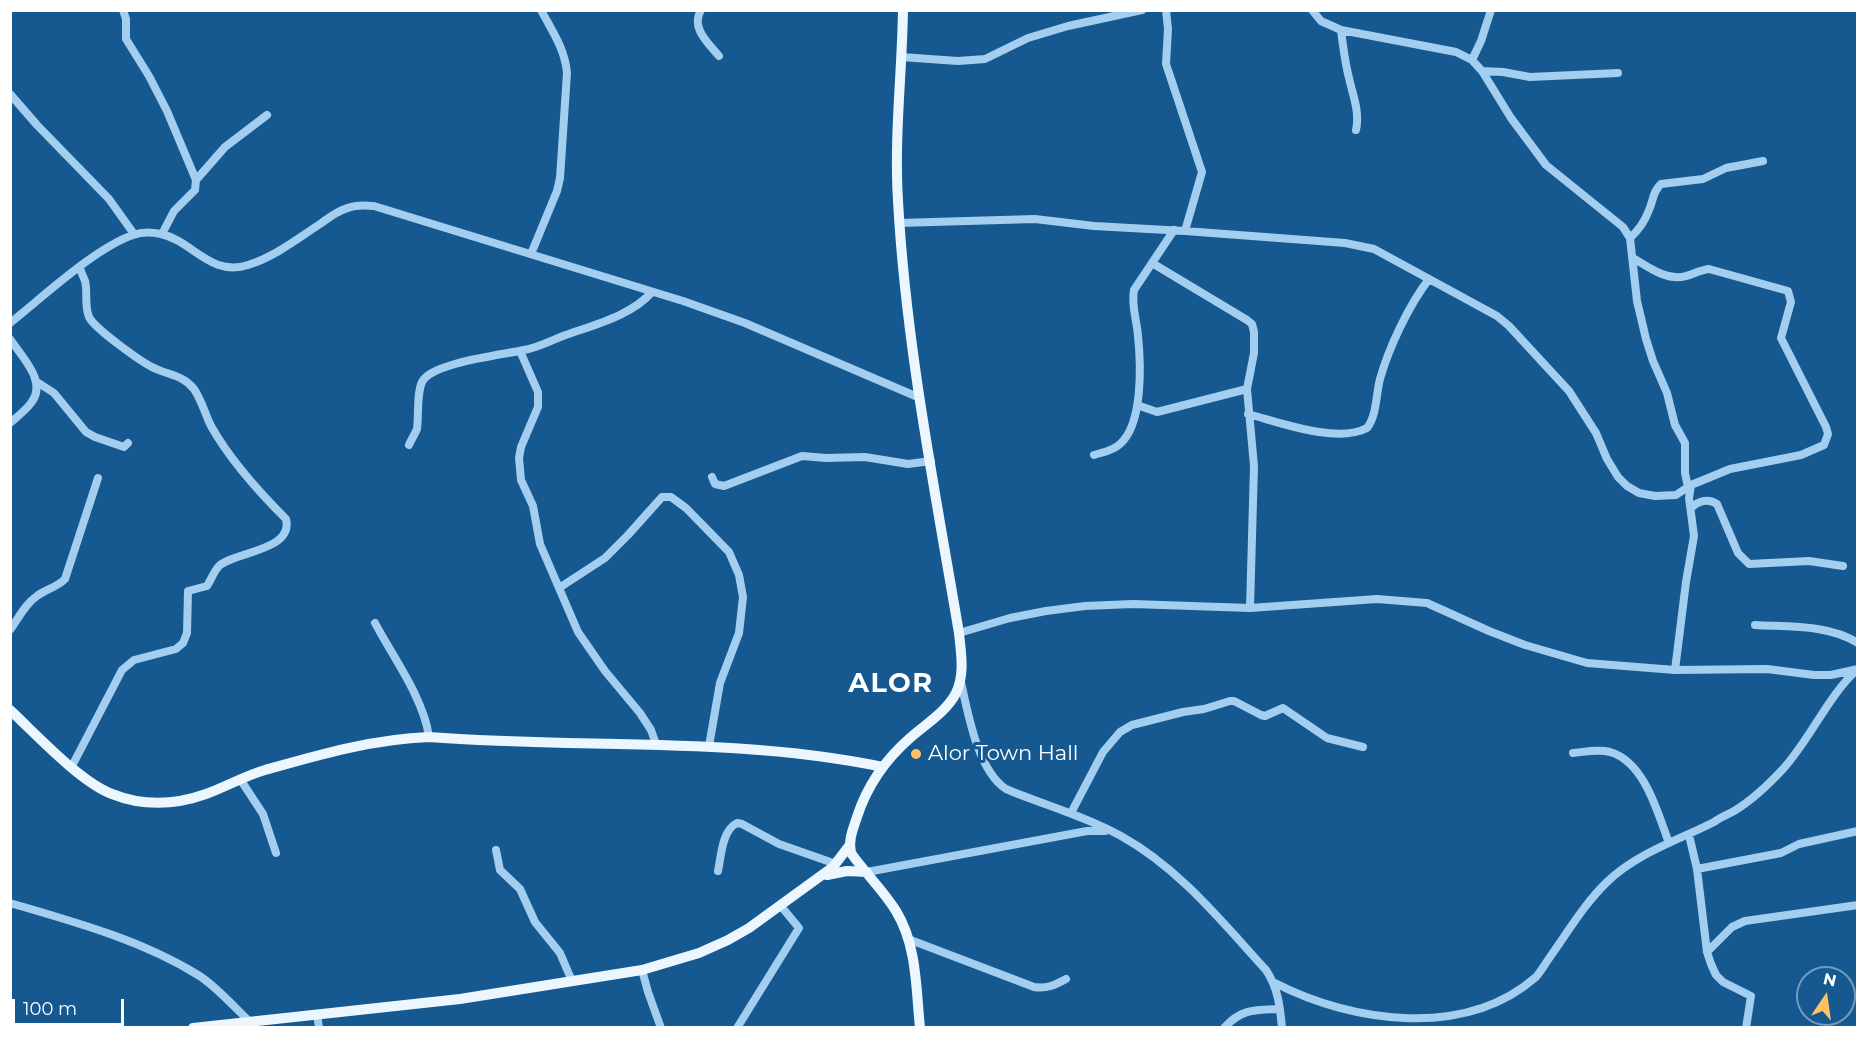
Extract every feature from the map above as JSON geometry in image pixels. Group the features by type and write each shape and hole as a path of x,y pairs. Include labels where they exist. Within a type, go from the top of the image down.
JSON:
{"main road":[{"path":"193,1028 460,999 642,969 699,953 728,940 836,864 849,846 861,807 888,759 946,707 956,694 961,681 962,664 959,633 920,398 899,223 896,137 903,10"},
{"path":"10,710 93,784 111,794 150,803 171,802 205,795 240,779 282,765 381,740 429,736 586,744 709,746 821,756 883,767"},
{"path":"849,846 851,853 897,913 908,939 920,1028"},
{"path":"818,878 847,871 867,873"}],"street":[{"path":"123,10 126,19 126,39 150,76 196,180 195,190 174,211 162,234"},
{"path":"531,254 558,184 567,73 566,59 561,46 540,10"},
{"path":"701,10 697,22 701,34 719,56"},
{"path":"901,57 958,61 985,59 1028,38 1068,26 1142,10"},
{"path":"1166,10 1166,64 1202,172 1185,231"},
{"path":"1312,10 1321,21 1341,30 1456,52 1472,60 1482,71 1511,118 1546,165 1623,227 1630,238 1637,301 1646,339 1667,393 1676,424 1685,442 1684,465 1690,486 1693,549 1686,582 1675,670"},
{"path":"1472,60 1491,10"},
{"path":"1341,30 1348,77 1356,105 1358,120 1356,130"},
{"path":"1482,71 1530,77 1618,74"},
{"path":"10,94 109,199 134,234"},
{"path":"196,180 225,147 267,115"},
{"path":"1630,238 1642,224 1650,209 1655,191 1661,184 1703,179 1726,168 1763,161"},
{"path":"10,323 80,268 115,243 134,234 146,232 162,234 208,261 226,268 237,267 248,265 276,252 341,210 358,205 375,206 745,323 920,398"},
{"path":"899,223 1035,219 1094,226 1346,243 1374,249 1497,316 1509,326 1569,391 1596,433 1613,468 1627,486 1639,493 1655,496 1680,494 1690,486 1730,469 1801,455 1824,445 1828,434 1781,338 1791,302 1788,291 1709,269 1701,269 1680,278 1673,277 1659,273 1633,258"},
{"path":"1094,455 1112,450 1121,444 1131,428 1137,405 1139,376 1138,338 1132,299 1137,282 1174,230"},
{"path":"1152,263 1252,324 1254,352 1247,389 1254,466 1251,608"},
{"path":"72,766 122,670 134,660 176,649 183,643 187,633 188,591 207,586 219,566 260,551 286,531 288,525 286,519 249,479 228,451 211,426 203,404 192,387 181,377 154,368 108,336 90,318 86,303 85,282 80,268"},
{"path":"1248,414 1324,433 1357,431 1367,428 1373,416 1381,377 1392,349 1418,294 1429,279"},
{"path":"409,445 416,430 420,386 424,378 443,368 520,351 628,311 644,301 652,292"},
{"path":"10,339 28,364 37,382 37,393 32,403 10,423"},
{"path":"520,351 538,392 538,407 521,447 519,458 521,480 533,506 540,544 578,632 605,671 640,713 651,730 656,744"},
{"path":"37,382 54,393 86,432 124,447 128,443"},
{"path":"1137,405 1157,412 1247,389"},
{"path":"712,477 715,484 724,486 802,456 865,457 908,464 931,461"},
{"path":"10,630 26,606 36,596 57,587 65,579 98,478"},
{"path":"559,588 604,558 628,535 662,496 671,497 686,508 729,552 739,574 743,597 738,633 720,683 709,746"},
{"path":"1670,496 1683,499 1690,506"},
{"path":"1690,506 1705,501 1717,504 1738,553 1749,564 1809,561 1843,566"},
{"path":"959,633 1010,618 1085,606 1133,604 1251,608 1377,599 1427,603 1489,631 1562,657 1610,666 1675,670 1767,669 1814,675 1831,675 1857,670"},
{"path":"375,623 418,702 427,721 429,736"},
{"path":"1755,625 1823,630 1840,634 1857,642"},
{"path":"1275,983 1336,1010 1376,1020 1417,1025 1455,1023 1476,1017 1518,993 1537,976 1606,883 1625,866 1714,822 1724,814 1733,812 1776,775 1857,670"},
{"path":"961,681 976,741 997,783 1026,798 1071,813 1111,831 1149,854 1179,877 1266,970 1275,983 1282,1028"},
{"path":"1071,813 1102,752 1120,732 1132,725 1230,701 1261,716 1283,708 1327,738 1363,747"},
{"path":"1572,753 1610,753 1620,757 1632,768 1649,790 1670,843"},
{"path":"240,779 263,814 276,854"},
{"path":"1078,832 1084,827 1085,823 1082,819"},
{"path":"718,871 725,837 730,827 737,823 778,844 836,864"},
{"path":"867,873 1078,832 1111,831"},
{"path":"1697,869 1781,854 1799,844 1857,831"},
{"path":"1689,835 1697,869 1707,951 1716,975 1723,982 1751,996 1746,1028"},
{"path":"496,850 500,870 520,889 535,922 560,953 572,981"},
{"path":"10,903 81,924 150,949 200,976 249,1021"},
{"path":"737,1028 799,928 780,905"},
{"path":"1707,951 1732,927 1745,921 1857,905"},
{"path":"908,939 1034,987 1052,986 1066,979"},
{"path":"642,969 661,1028"},
{"path":"1224,1028 1233,1018 1243,1012 1280,1009"},
{"path":"317,1014 319,1028"}],"place":[{"name":"Alor Town Hall","path":"916,754"}],"district":[{"name":"ALOR","path":"891,684"}]}
